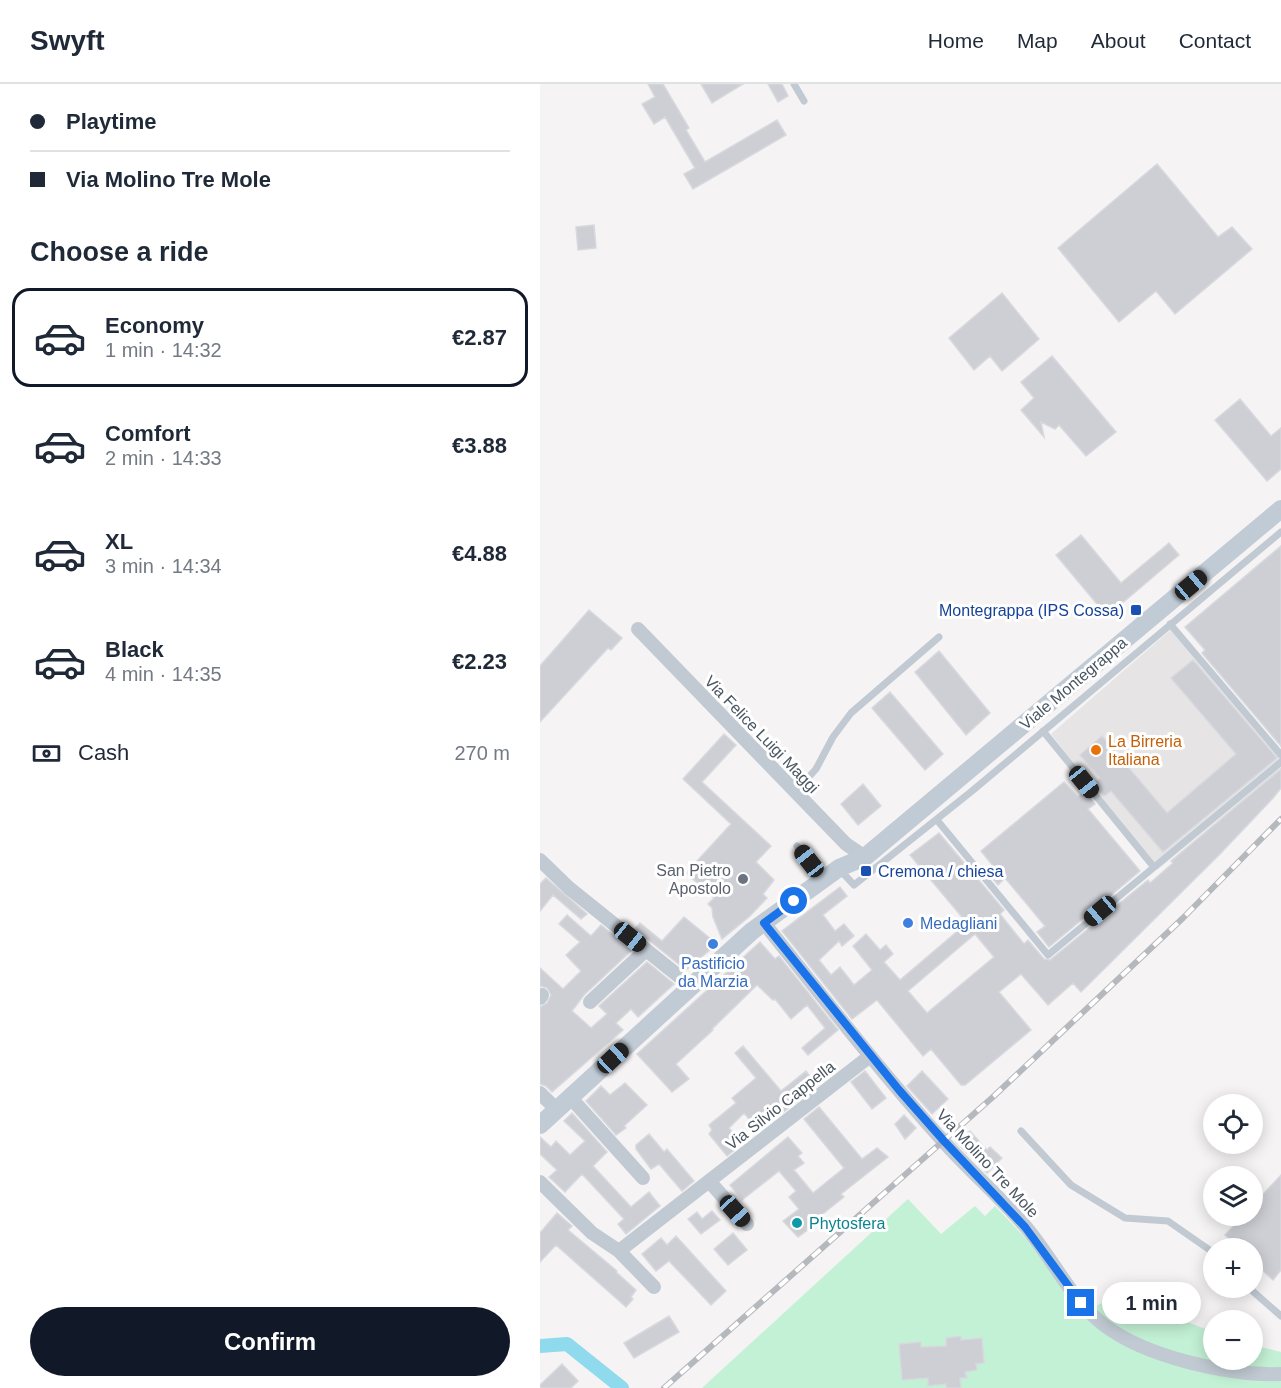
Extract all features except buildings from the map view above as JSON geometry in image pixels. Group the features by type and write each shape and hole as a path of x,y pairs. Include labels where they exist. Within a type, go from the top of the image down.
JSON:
{"main road":[{"name":"Viale Montegrappa","path":"540,1125 691,986 764,923 831,874 865,857 1261,537 1281,509"}],"street":[{"name":"Via Felice Luigi Maggi","path":"638,629 846,844 865,857"},
{"path":"540,860 569,888 691,986"},
{"name":"Via Molino Tre Mole","path":"764,923 870,1056 944,1141 1025,1227 1081,1303 1103,1325 1144,1349 1224,1370 1281,1374"},
{"path":"590,1002 646,950"},
{"name":"Via Silvio Cappella","path":"619,1251 870,1056"},
{"path":"540,1093 563,1103 643,1178"},
{"path":"709,1181 747,1224"},
{"path":"540,1182 592,1233 619,1251 654,1287"}],"lane":[{"path":"794,84 804,101"},
{"path":"797,846 831,874 854,885 937,820 1170,624 1261,537 1281,532"},
{"path":"1170,624 1281,755"},
{"path":"789,786 807,778 816,770 842,723 939,637"},
{"name":"Viale Montegrappa","path":"1043,732 1153,866"},
{"path":"937,820 1048,955 1281,762"},
{"path":"1021,1131 1071,1185 1125,1218 1168,1221 1203,1245"},
{"path":"1261,1298 1281,1316"}],"shaded area":[{"path":"1175,626 1281,751 1281,769 1157,870 1051,734"}],"green space":[{"path":"908,1199 941,1234 975,1206 985,1216 995,1206 1039,1252 1083,1312 1119,1295 1203,1328 1203,1370 1263,1370 1263,1348 1281,1352 1281,1388 702,1388"}],"waterway":[{"path":"540,1346 567,1344 622,1388"}],"railway":[{"path":"664,1388 994,1096 1183,918 1281,819"}],"place":[{"name":"Montegrappa (IPS Cossa)","path":"1136,610"},
{"name":"La Birreria Italiana","path":"1096,750"},
{"name":"Cremona / chiesa","path":"866,871"},
{"name":"San Pietro Apostolo","path":"743,879"},
{"name":"Medagliani","path":"908,923"},
{"name":"Pastificio da Marzia","path":"713,944"},
{"name":"Phytosfera","path":"797,1223"}],"route":[{"path":"794,901 764,923 899,1090 1025,1227 1081,1303"}]}
